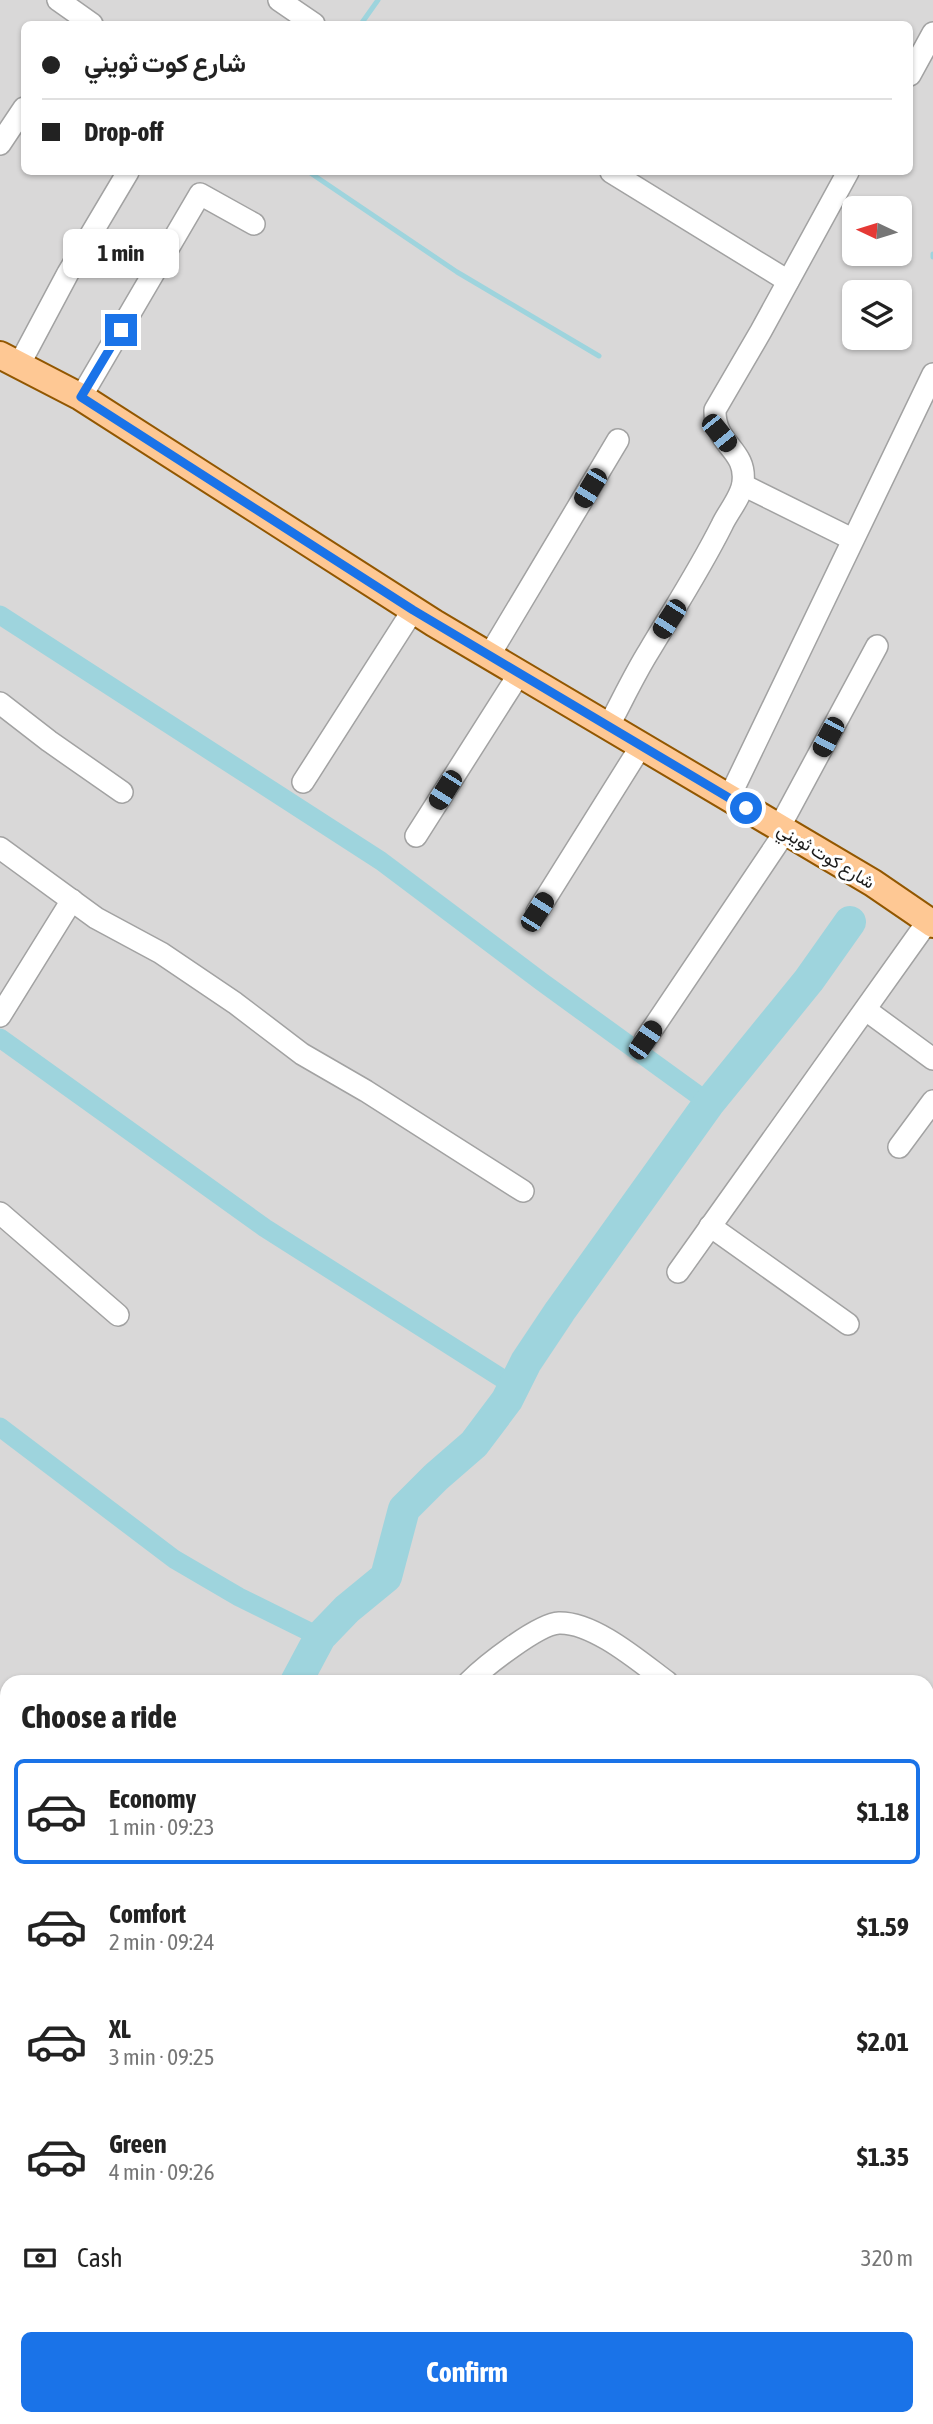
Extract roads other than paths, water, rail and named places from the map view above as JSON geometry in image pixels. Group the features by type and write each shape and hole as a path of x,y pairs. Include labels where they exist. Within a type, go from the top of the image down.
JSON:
{"main road":[{"name":"شارع كوت ثويني","path":"9,360 81,397 413,610 873,883 930,923"}],"street":[{"path":"58,0 88,21"},
{"path":"279,0 310,21"},
{"path":"913,70 933,33"},
{"path":"0,145 21,113"},
{"path":"9,360 68,273 124,175"},
{"path":"616,175 788,281"},
{"path":"608,727 648,653 710,550 743,485 743,470 739,457 719,433 715,410 846,175"},
{"path":"81,397 200,194 254,224"},
{"path":"729,798 933,374"},
{"path":"489,656 618,440"},
{"path":"743,485 852,539"},
{"path":"303,782 413,610"},
{"path":"645,1040 782,830 877,646"},
{"path":"416,836 519,674"},
{"path":"3,713 50,741 122,792"},
{"path":"537,912 641,746"},
{"path":"0,848 96,918 161,953 235,1003 302,1054 366,1091 523,1191"},
{"path":"0,1016 72,900"},
{"path":"678,1272 930,923"},
{"path":"866,1010 933,1059"},
{"path":"899,1147 933,1101"},
{"path":"0,1213 118,1315"},
{"path":"710,1227 848,1324"},
{"path":"478,1675 538,1630 558,1623 582,1627 624,1651 657,1675"}],"waterway":[{"path":"363,21 378,0"},
{"path":"313,175 457,272 599,356"},
{"path":"0,615 381,861 709,1103"},
{"path":"300,1675 320,1637 347,1609 386,1577 404,1509 474,1444 507,1400 526,1362 560,1311 709,1103 809,980 850,922"},
{"path":"0,1038 265,1228 514,1386"},
{"path":"0,1427 174,1559 239,1597 320,1637"}]}
